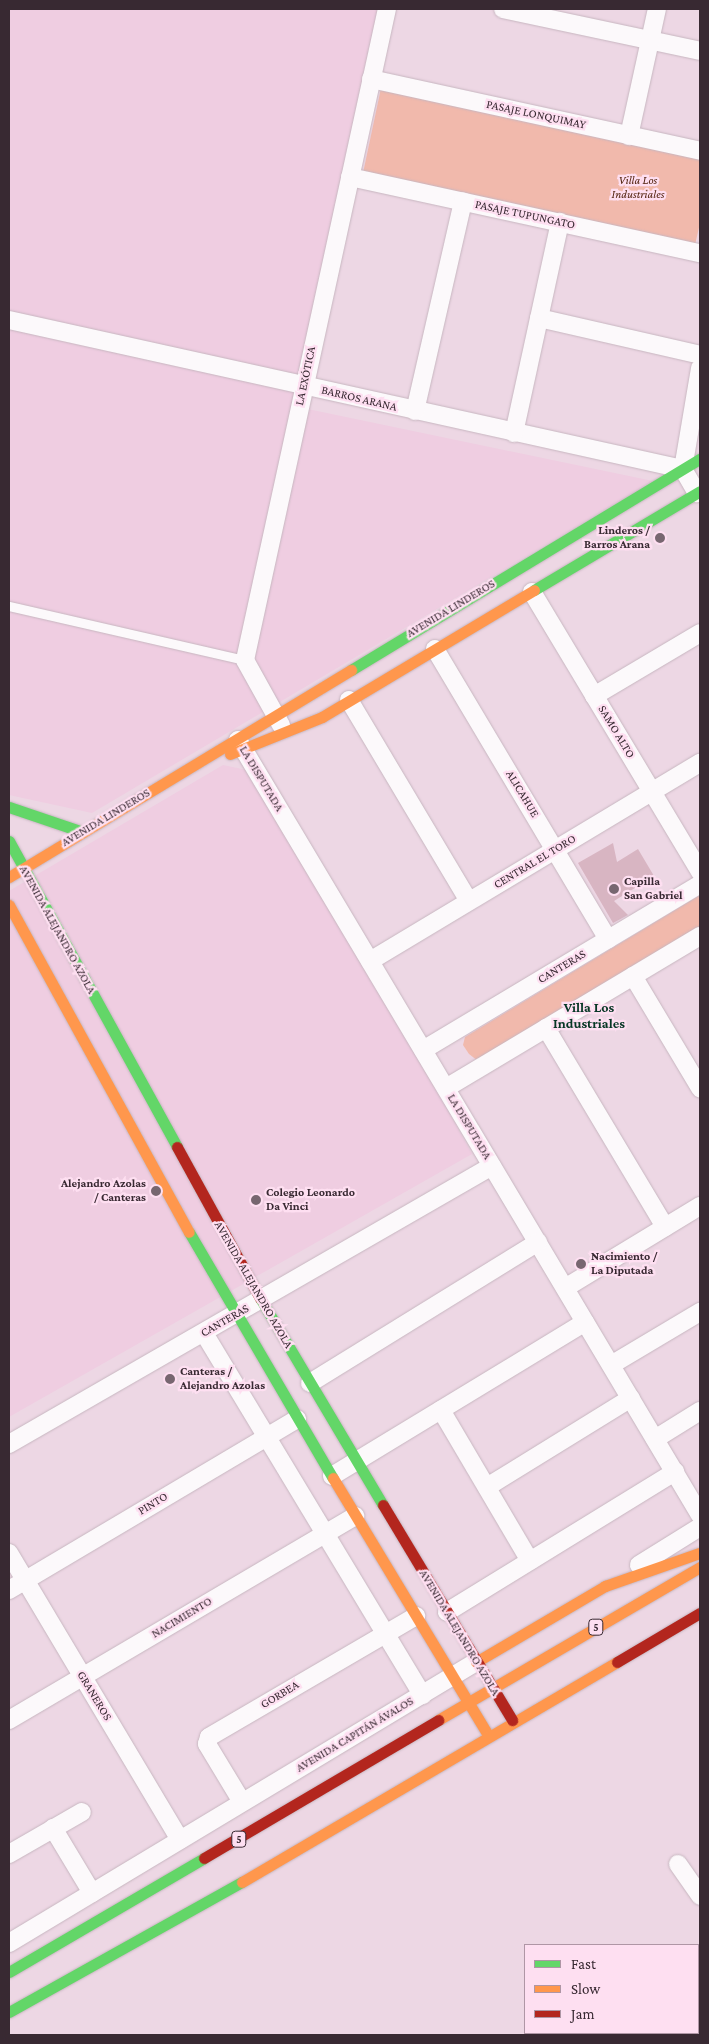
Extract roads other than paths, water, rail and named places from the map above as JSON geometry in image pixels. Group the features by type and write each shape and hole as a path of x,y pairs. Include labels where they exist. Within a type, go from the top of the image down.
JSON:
{"main road":[{"name":"AVENIDA LINDEROS","path":"241,745 276,715 700,459"},
{"name":"AVENIDA LINDEROS","path":"9,877 203,760 241,745 286,734 349,700 699,492"},
{"path":"9,807 83,832"},
{"name":"AVENIDA ALEJANDRO AZOLA","path":"9,841 261,1300 512,1720"},
{"path":"9,905 235,1316 488,1735"},
{"path":"605,1586 700,1553"},
{"name":"5","path":"9,1972 700,1567"},
{"name":"AVENIDA CAPITÁN ÁVALOS","path":"476,1662 605,1586"},
{"path":"9,2012 124,1951 512,1720 700,1613"}],"street":[{"name":"LA EXÓTICA","path":"245,660 387,9"},
{"path":"503,9 700,52"},
{"path":"629,136 657,9"},
{"name":"PASAJE LONQUIMAY","path":"371,79 700,151"},
{"name":"PASAJE TUPUNGATO","path":"350,177 560,222 699,249"},
{"path":"416,411 463,201"},
{"path":"514,434 560,222"},
{"path":"539,318 700,355"},
{"name":"BARROS ARANA","path":"9,320 514,434 683,469"},
{"path":"699,492 683,469 700,368"},
{"name":"SAMO ALTO","path":"532,592 700,872"},
{"path":"594,696 700,633"},
{"name":"ALICAHUE","path":"435,649 608,939"},
{"path":"245,660 286,734"},
{"path":"349,700 469,901"},
{"name":"LA DISPUTADA","path":"241,745 700,1515"},
{"name":"CENTRAL EL TORO","path":"370,961 700,763"},
{"name":"CANTERAS","path":"423,1050 700,884"},
{"path":"446,1088 700,936"},
{"path":"633,976 700,1088"},
{"path":"546,1028 665,1227"},
{"name":"CANTERAS","path":"9,1444 235,1316 492,1166"},
{"path":"565,1288 700,1206"},
{"path":"310,1383 538,1242"},
{"path":"611,1365 700,1312"},
{"path":"332,1476 585,1322"},
{"path":"204,1333 422,1695"},
{"path":"486,1487 631,1398"},
{"path":"441,1410 530,1560"},
{"path":"655,1439 700,1411"},
{"name":"PINTO","path":"9,1590 297,1418"},
{"path":"447,1612 675,1472"},
{"name":"NACIMIENTO","path":"9,1720 355,1516"},
{"name":"AVENIDA CAPITÁN ÁVALOS","path":"605,1586 700,1527"},
{"name":"GRANEROS","path":"9,1553 180,1840"},
{"name":"GORBEA","path":"242,1802 207,1744 209,1737 416,1616"},
{"name":"AVENIDA CAPITÁN ÁVALOS","path":"9,1943 476,1662"},
{"path":"9,1854 82,1812"},
{"path":"54,1828 92,1893"},
{"path":"678,1864 700,1896"}],"lane":[{"path":"9,606 245,660"}],"place":[{"name":"Linderos / Barros Arana","path":"660,538"},
{"name":"Capilla San Gabriel","path":"614,889"},
{"name":"Alejandro Azolas / Canteras","path":"156,1191"},
{"name":"Colegio Leonardo Da Vinci","path":"256,1200"},
{"name":"Nacimiento / La Diputada","path":"581,1264"},
{"name":"Canteras / Alejandro Azolas","path":"170,1379"}],"district":[{"name":"Villa Los Industriales","path":"589,1016"}]}
